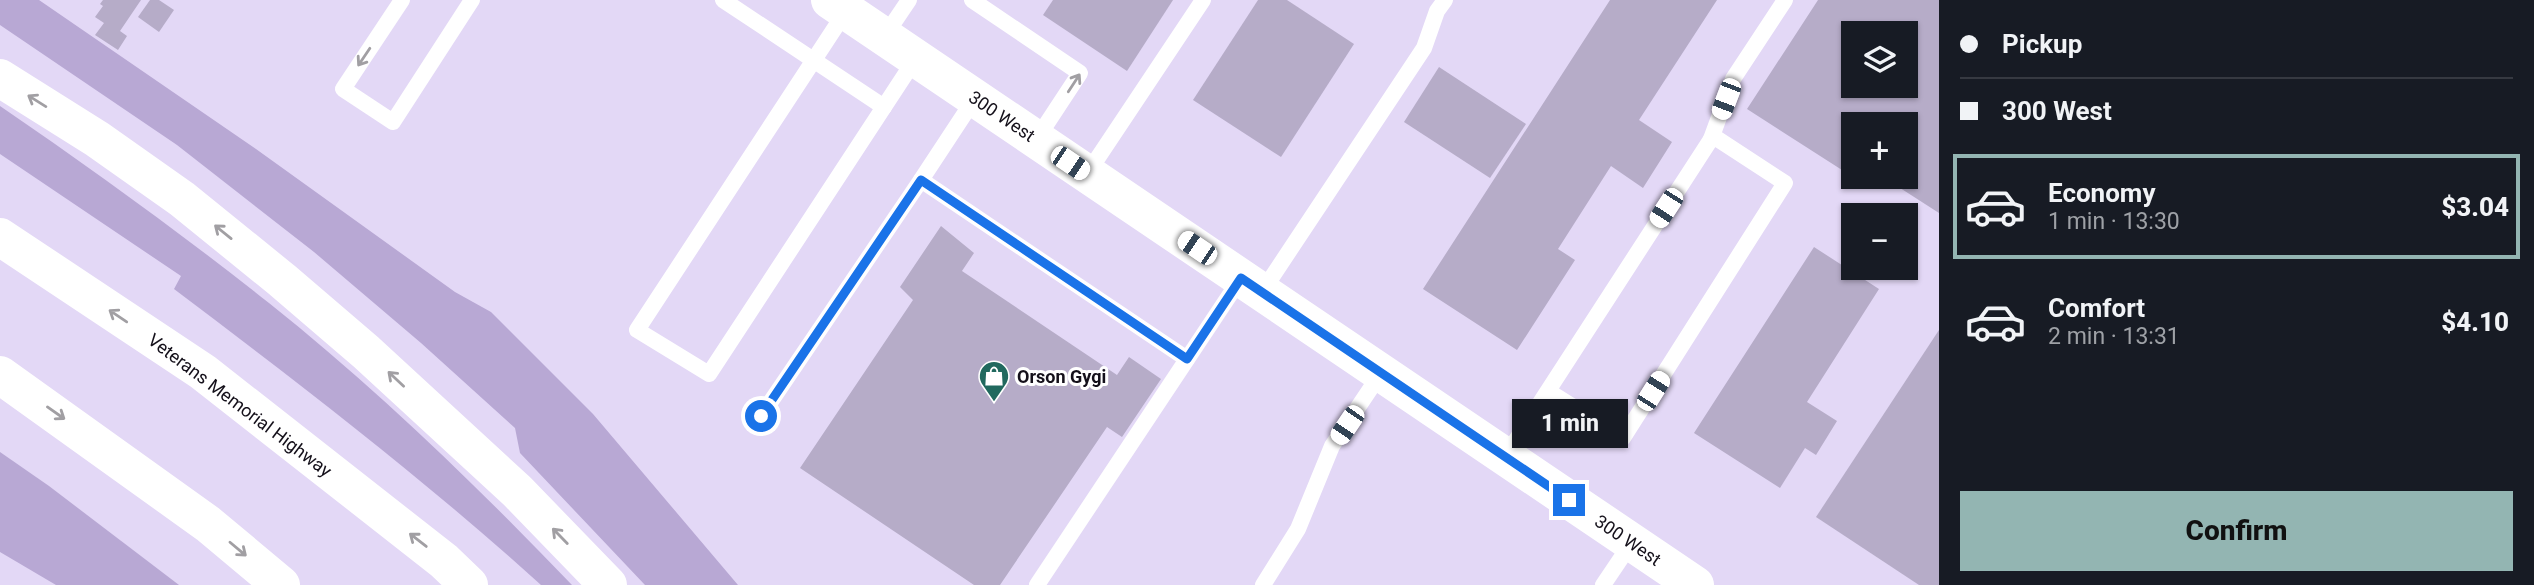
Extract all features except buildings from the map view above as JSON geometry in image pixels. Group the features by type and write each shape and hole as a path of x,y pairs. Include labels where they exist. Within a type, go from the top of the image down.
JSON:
{"main road":[{"name":"300 West","path":"838,5 1695,585"},
{"path":"0,78 97,138 171,191 282,280 366,352 517,491 608,585"},
{"name":"Veterans Memorial Highway","path":"0,237 203,372 444,561 469,585"},
{"path":"0,374 208,524 281,585"}],"lane":[{"path":"402,0 343,89 393,122 472,0"},
{"path":"723,0 884,107"},
{"path":"884,37 909,0"},
{"path":"972,0 1080,73 1036,140"},
{"path":"1087,174 1203,0"},
{"path":"1037,585 1187,359 1252,285 1424,48 1437,11 1445,0"},
{"path":"1506,457 1710,139 1733,79 1785,0"},
{"path":"838,5 813,60 637,330 709,374 916,58"},
{"path":"761,416 975,98"},
{"path":"1548,391 1623,438 1785,183 1713,136 1710,139"},
{"path":"921,180 1187,359"},
{"path":"1263,585 1298,529 1332,446 1381,373"},
{"path":"1603,585 1632,542"}],"shaded area":[{"path":"0,0 39,0 256,149 455,292 491,312 593,414 738,585 645,585 520,453 515,428 314,252 177,145 0,25"},
{"path":"0,106 170,227 349,369 500,511 572,585 541,585 407,470 174,289 181,276 0,154"},
{"path":"0,452 179,585 56,585 0,552"}],"place":[{"name":"Orson Gygi","path":"994,403"}],"route":[{"path":"761,416 921,180 1187,359 1241,278 1569,500"}]}
